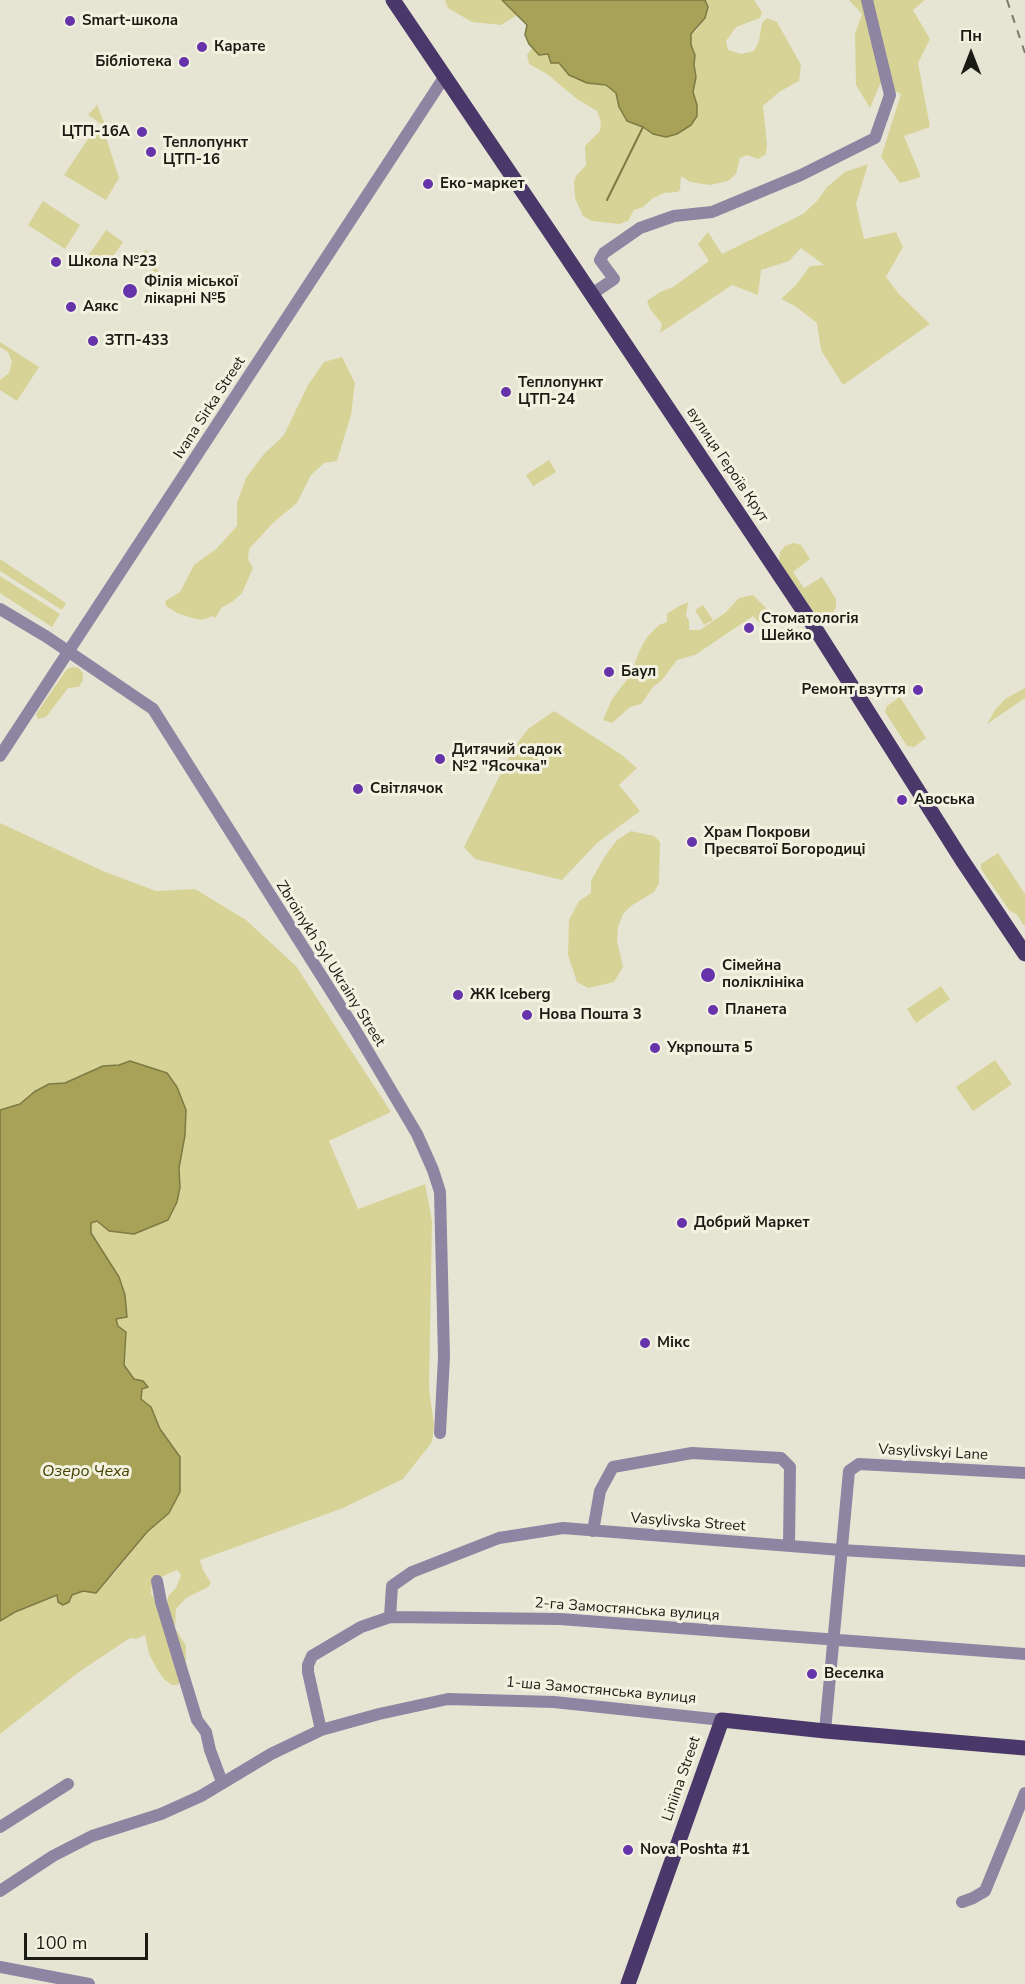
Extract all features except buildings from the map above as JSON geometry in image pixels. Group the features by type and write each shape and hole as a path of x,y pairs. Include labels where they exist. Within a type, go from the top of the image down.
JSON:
{"main road":[{"name":"вулиця Героїв Крут","path":"393,0 821,638 962,860 1025,954"},
{"name":"1-ша Замостянська вулиця","path":"722,1720 1025,1748"},
{"name":"Liniina Street","path":"628,1984 722,1720"}],"street":[{"path":"592,294 614,279 600,260 604,253 640,228 674,216 712,212 801,175 875,138 890,95 867,0"},
{"name":"Ivana Sirka Street","path":"0,756 445,76"},
{"name":"Zbroinykh Syl Ukrainy Street","path":"0,609 153,709 353,1026 425,1150 440,1192 444,1357 440,1432"},
{"path":"593,1531 600,1491 613,1467 692,1453 782,1458 790,1467 789,1546"},
{"name":"Vasylivskyi Lane","path":"825,1731 849,1471 859,1464 1025,1473"},
{"name":"Vasylivska Street","path":"390,1617 392,1586 412,1572 499,1538 563,1528 841,1550 1025,1561"},
{"path":"157,1581 161,1602 197,1720 206,1732 222,1782"},
{"name":"2-га Замостянська вулиця","path":"321,1730 308,1672 312,1656 361,1627 390,1617 560,1619 1025,1654"},
{"name":"1-ша Замостянська вулиця","path":"0,1891 53,1856 92,1836 161,1814 201,1796 270,1754 321,1730 379,1714 448,1699 554,1702 722,1720"},
{"path":"0,1827 68,1784"},
{"path":"962,1902 985,1892 1025,1793"},
{"path":"0,1967 89,1984"}],"shaded area":[{"path":"445,0 502,0 517,15 501,25 472,22 448,8"},
{"path":"705,0 754,0 762,12 760,18 736,27 726,41 728,50 741,54 754,51 759,41 762,23 767,18 777,22 801,65 799,81 779,92 763,106 766,154 758,159 747,155 740,158 736,174 728,181 710,185 690,182 681,176 678,192 664,193 653,198 643,207 634,210 628,221 619,224 592,221 583,216 575,198 574,182 576,176 586,165 585,146 600,131 601,122 597,111 577,99 547,74 529,64 527,55 532,48 539,55 548,54 570,75 587,83 606,85 616,93 619,107 627,121 653,134 697,105 693,92 696,77 691,34 705,18 708,7"},
{"path":"849,0 925,0 913,10 930,39 918,63 930,127 904,136 921,177 900,183 881,157 901,94 880,84 870,108 856,85 855,34 862,14"},
{"path":"97,105 101,115 106,127 88,115"},
{"path":"104,131 119,178 106,200 64,175 92,133"},
{"path":"868,164 856,204 864,239 896,232 903,247 886,277 899,294 930,324 843,385 821,350 817,323 795,306 781,299 796,285 810,266 824,265 801,248 789,261 761,270 758,295 732,285 660,333 662,324 650,309 647,301 673,287 709,261 698,244 708,232 722,254 803,214 817,201 827,187 845,172"},
{"path":"43,201 80,225 65,249 28,225"},
{"path":"106,230 123,242 105,268 88,256"},
{"path":"146,249 158,271 157,273 139,261"},
{"path":"0,342 39,367 17,401 0,390 0,380 9,373 12,362 8,352 0,347"},
{"path":"342,357 355,383 351,415 337,461 324,463 311,475 297,503 274,522 249,549 248,559 253,568 242,593 221,608 215,619 214,616 202,620 192,618 166,606 165,601 180,592 194,565 216,549 237,526 237,503 246,478 264,454 284,435 308,385 324,362"},
{"path":"549,460 556,472 533,486 526,475"},
{"path":"793,543 801,545 810,559 793,572 804,588 822,577 836,599 836,608 832,614 825,617 816,615 779,561 780,552 785,546"},
{"path":"0,559 66,603 62,610 0,571"},
{"path":"0,576 60,614 52,627 0,593"},
{"path":"753,595 769,611 778,627 773,636 753,616 695,655 677,660 641,704 630,707 612,723 603,720 612,699 630,676 647,637 659,625 667,622 667,614 688,602 686,616 689,620 689,630 700,630 725,613 739,598"},
{"path":"703,605 713,620 704,625 695,610"},
{"path":"79,668 83,674 79,687 68,688 46,717 38,719 36,714 67,669"},
{"path":"1025,688 1025,698 987,724 1005,699"},
{"path":"900,697 926,738 914,747 907,746 885,712 887,706"},
{"path":"554,711 622,755 637,768 619,785 640,811 597,843 562,880 475,859 464,847 513,749 528,729"},
{"path":"0,823 105,872 156,891 195,889 246,920 296,966 391,1112 329,1141 358,1209 425,1184 432,1221 429,1388 434,1425 432,1442 403,1479 343,1508 200,1560 211,1583 208,1587 186,1598 176,1609 175,1628 186,1646 186,1661 181,1664 180,1682 177,1685 172,1685 158,1671 149,1654 145,1635 136,1639 130,1638 79,1672 0,1734 0,1621 15,1612 57,1595 69,1602 72,1595 114,1574 147,1532 169,1513 180,1492 180,1457 160,1429 151,1407 141,1399 142,1388 147,1387 143,1381 135,1379 124,1365 126,1332 118,1326 116,1319 125,1295 119,1277 91,1233 91,1223 97,1221 109,1231 134,1234 160,1223 180,1187 179,1168 185,1135 147,1068 130,1061 119,1065 103,1066 65,1083 49,1084 34,1092 20,1104 0,1110","holes":["177,1570 181,1575 166,1604 158,1605 151,1593 152,1581"]},
{"path":"631,831 654,836 660,842 659,883 654,892 631,906 623,914 618,927 617,941 623,967 614,982 588,988 577,982 568,955 569,920 579,901 591,893 591,881 605,856 617,840"},
{"path":"998,853 1025,894 1025,927 1017,915 1009,910 981,869 981,864"},
{"path":"941,986 950,999 916,1023 907,1009"},
{"path":"995,1060 1012,1084 973,1111 956,1087"}],"water":[{"path":"502,0 705,0 708,7 705,18 691,34 691,45 695,55 696,77 693,92 697,105 697,116 691,125 677,134 666,137 653,134 627,121 619,107 616,93 606,85 587,83 569,75 559,63 551,63 548,54 539,55 529,44 525,35 527,25"},
{"name":"Озеро Чеха","path":"130,1061 167,1073 177,1087 186,1110 177,1202 168,1220 134,1234 109,1231 97,1221 91,1223 91,1233 119,1277 125,1295 127,1317 116,1319 118,1326 126,1332 124,1365 134,1379 143,1381 148,1387 142,1389 141,1399 151,1407 160,1429 180,1457 180,1492 169,1513 147,1532 96,1593 83,1591 72,1595 69,1602 63,1605 58,1602 57,1595 15,1612 0,1621 0,1110 20,1104 34,1092 49,1084 65,1083 103,1066 119,1065"}],"waterway":[{"path":"607,200 643,127"}],"railway":[{"path":"1007,0 1025,53"}],"place":[{"name":"Smart-школа","path":"70,21"},
{"name":"Карате","path":"202,47"},
{"name":"Бібліотека","path":"184,62"},
{"name":"ЦТП-16А","path":"142,132"},
{"name":"Теплопункт ЦТП-16","path":"151,152"},
{"name":"Еко-маркет","path":"428,184"},
{"name":"Школа №23","path":"56,262"},
{"name":"Філія міської лікарні №5","path":"130,291"},
{"name":"Аякс","path":"71,307"},
{"name":"ЗТП-433","path":"93,341"},
{"name":"Теплопункт ЦТП-24","path":"506,392"},
{"name":"Стоматологія Шейко","path":"749,628"},
{"name":"Баул","path":"609,672"},
{"name":"Ремонт взуття","path":"918,690"},
{"name":"Дитячий садок №2 \"Ясочка\"","path":"440,759"},
{"name":"Світлячок","path":"358,789"},
{"name":"Авоська","path":"902,800"},
{"name":"Храм Покрови Пресвятої Богородиці","path":"692,842"},
{"name":"Сімейна поліклініка","path":"708,975"},
{"name":"ЖК Iceberg","path":"458,995"},
{"name":"Планета","path":"713,1010"},
{"name":"Нова Пошта 3","path":"527,1015"},
{"name":"Укрпошта 5","path":"655,1048"},
{"name":"Добрий Маркет","path":"682,1223"},
{"name":"Мікс","path":"645,1343"},
{"name":"Веселка","path":"812,1674"},
{"name":"Nova Poshta #1","path":"628,1850"}]}
